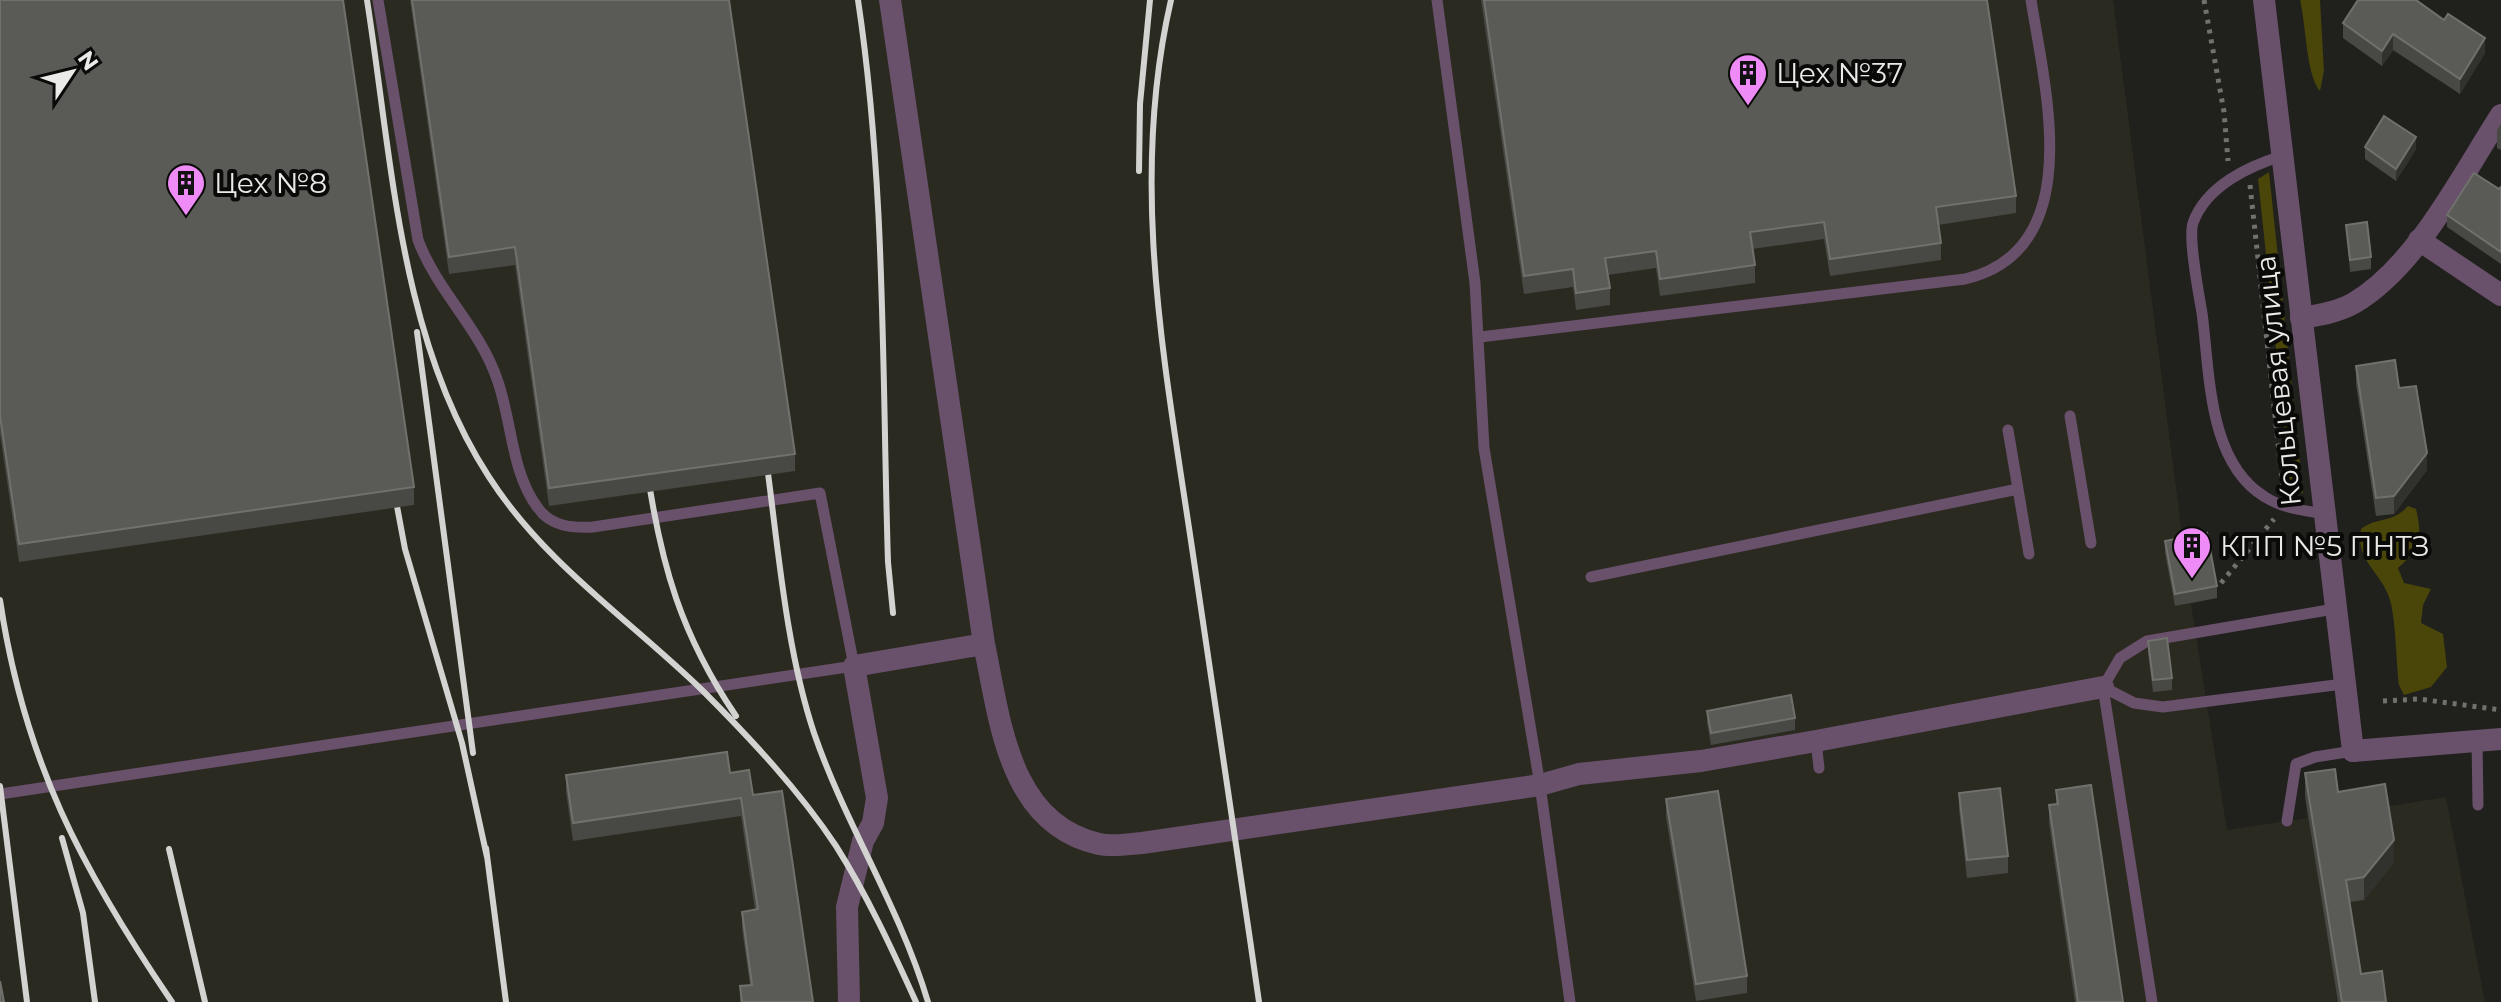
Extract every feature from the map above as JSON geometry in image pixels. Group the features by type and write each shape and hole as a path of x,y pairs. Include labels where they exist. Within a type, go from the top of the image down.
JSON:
{"street":[{"path":"890,0 984,644 1011,760 1025,793 1070,835 1102,845 1142,843 1540,785 1579,774 1701,761 2103,687"},
{"name":"Кольцевая улица","path":"2264,0 2353,751"},
{"path":"2301,318 2332,312 2372,291 2419,240 2501,115"},
{"path":"2419,240 2501,295"},
{"path":"849,1002 847,907 863,841 873,823 877,798 854,666 984,644"},
{"path":"2353,751 2501,739"}],"lane":[{"path":"0,794 854,666 820,493 593,527 556,523 540,512 522,476 504,400 485,348 428,266 418,240 378,0"},
{"path":"1437,0 1480,337 1484,448 1540,785 1570,1002"},
{"path":"1480,337 1965,279 1995,268 2027,239 2042,211 2046,192 2049,112 2031,0"},
{"path":"2282,156 2249,166 2214,193 2193,224 2202,316 2218,425 2228,455 2263,496 2285,507 2323,514"},
{"path":"2070,416 2091,543"},
{"path":"2008,430 2029,554"},
{"path":"1591,577 2018,489"},
{"path":"2152,1002 2103,687 2120,658 2147,641 2334,609"},
{"path":"2103,687 2134,703 2151,706 2243,700 2343,684"},
{"path":"2477,740 2478,805"},
{"path":"1816,741 1819,768"},
{"path":"2287,821 2296,764 2305,759 2353,751"}],"path":[{"path":"2204,0 2224,112 2229,168 2250,185 2285,507 2221,583"},
{"path":"2383,701 2419,699 2501,710"}],"shaded area":[{"path":"0,0 2113,0 2184,549 2217,598 2191,604 2227,830 2307,818 2305,796 2339,814 2446,797 2485,1002 0,1002"},
{"path":"2300,0 2320,0 2324,71 2320,91 2309,62"},
{"path":"2269,172 2303,493 2291,491 2258,179"},
{"path":"2408,506 2416,509 2418,543 2398,568 2404,583 2431,589 2423,605 2421,623 2443,634 2447,667 2431,687 2404,695 2399,685 2389,597 2365,557 2360,540 2361,529 2373,522 2391,518"}],"building":[{"name":"Цех №8","path":"0,0 343,0 414,487 19,544 0,416"},
{"path":"412,0 729,0 795,454 549,488 515,247 449,257"},
{"name":"Цех №37","path":"1484,0 1987,0 2016,196 1936,207 1941,243 1830,259 1824,222 1750,232 1755,265 1660,279 1656,251 1605,258 1610,288 1576,293 1573,269 1524,276"},
{"path":"2358,0 2416,0 2444,20 2448,14 2485,38 2460,79 2393,34 2382,51 2343,23"},
{"path":"2384,116 2416,137 2396,169 2365,147"},
{"path":"2474,173 2499,189 2501,187 2501,252 2447,215"},
{"path":"2367,222 2371,257 2350,260 2346,225"},
{"path":"2395,360 2399,388 2416,386 2427,453 2394,496 2376,498 2356,366"},
{"name":"КПП №5 ПНТЗ","path":"2207,533 2217,586 2175,594 2165,541"},
{"path":"2167,638 2172,678 2153,680 2148,641"},
{"path":"1791,695 1795,718 1711,733 1707,711"},
{"path":"727,752 730,773 749,770 753,795 782,791 813,1002 742,1002 740,986 752,985 742,912 758,909 741,798 573,823 566,775"},
{"path":"2335,769 2338,792 2385,784 2394,840 2364,877 2346,880 2361,974 2382,971 2386,1002 2342,1002 2305,773"},
{"path":"2091,785 2123,1002 2078,1002 2049,805 2058,804 2056,790"},
{"path":"2000,788 2008,856 1967,860 1959,793"},
{"path":"1718,791 1747,976 1696,984 1666,799"},
{"path":"0,981 4,1002 0,1002"}],"railway":[{"path":"367,0 393,184 417,307 435,366 459,423 489,477 536,537 589,590 702,690 790,784 836,846 858,884 916,1002"},
{"path":"858,0 874,140 878,210 888,562 893,613"},
{"path":"1139,171 1140,104 1150,0"},
{"path":"1171,0 1159,68 1153,135 1155,270 1171,406 1259,1002"},
{"path":"417,332 473,753"},
{"path":"765,451 784,594 804,700 827,767 888,899 928,1002"},
{"path":"647,470 659,537 676,598 701,657 736,716"},
{"path":"393,485 405,549 462,743 487,857"},
{"path":"0,600 24,712 61,812 111,906 172,1002"},
{"path":"0,786 27,1002"},
{"path":"62,838 83,913 95,1002"},
{"path":"486,848 506,1002"},
{"path":"169,849 205,1002"}],"place":[{"name":"Цех №37","path":"1748,107"},
{"name":"Цех №8","path":"186,217"},
{"name":"КПП №5 ПНТЗ","path":"2192,580"}]}
